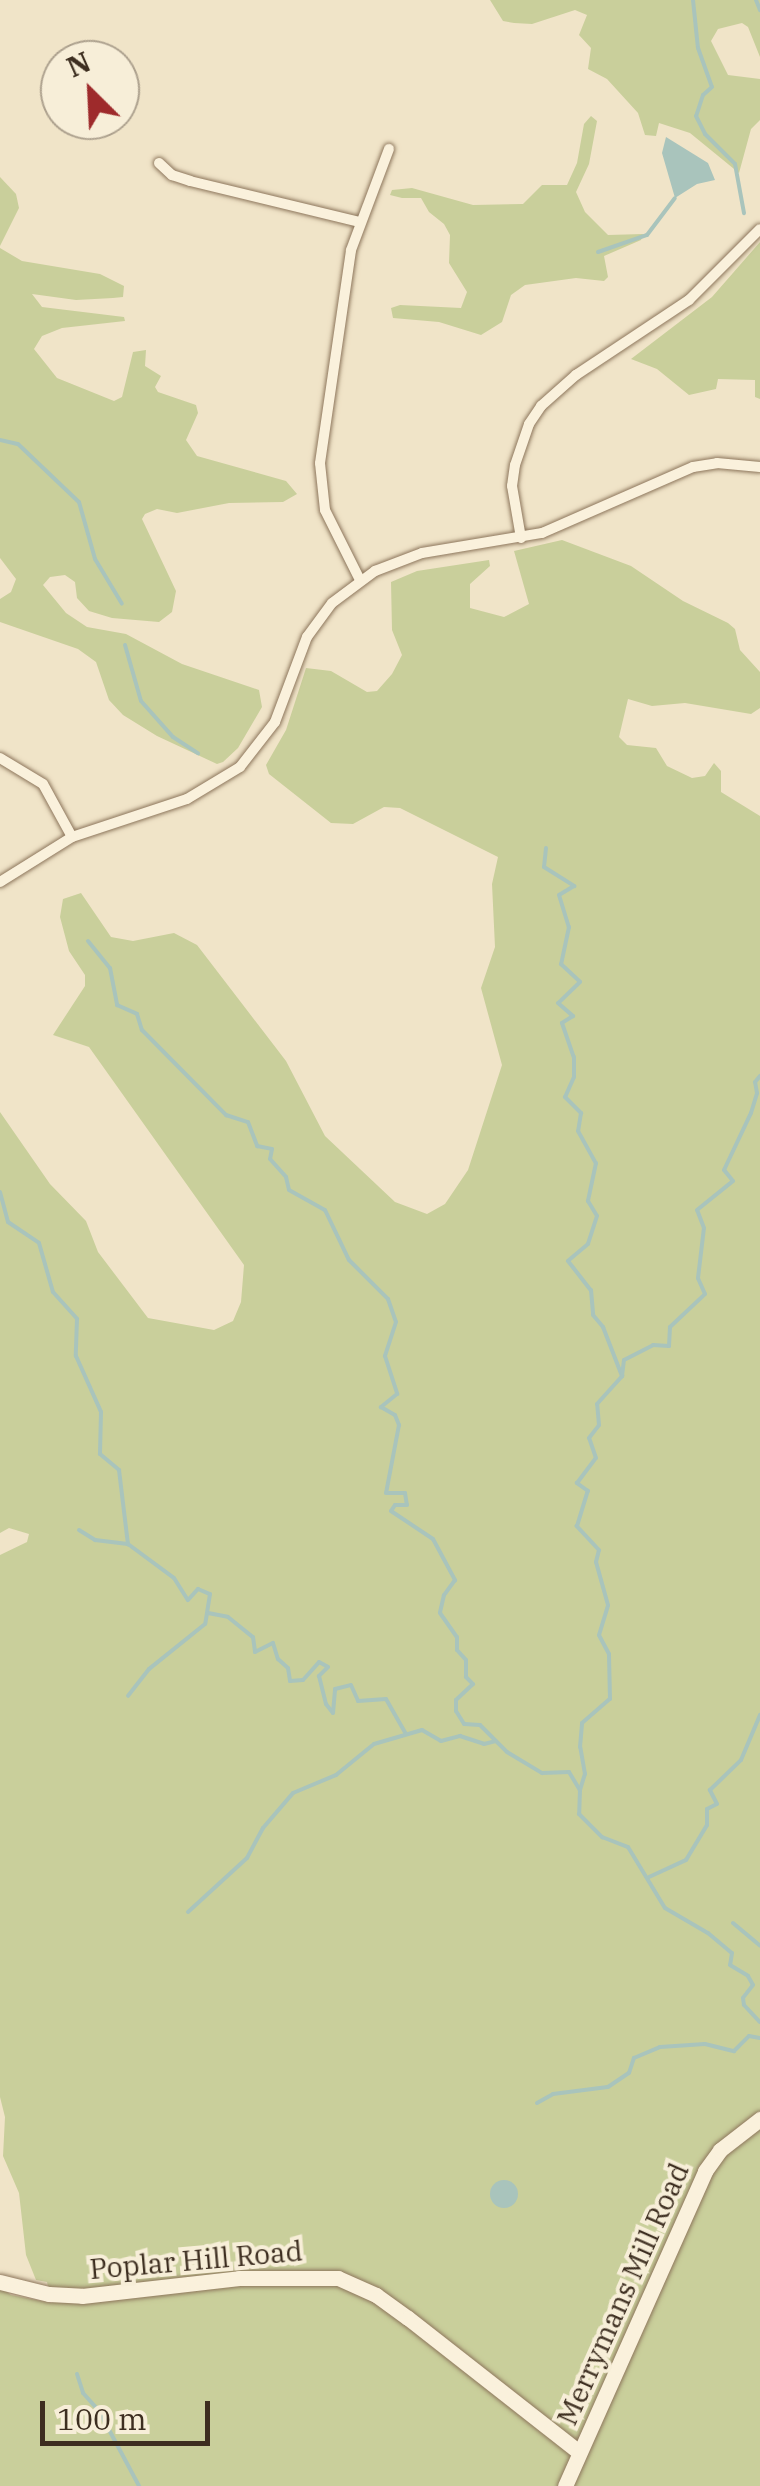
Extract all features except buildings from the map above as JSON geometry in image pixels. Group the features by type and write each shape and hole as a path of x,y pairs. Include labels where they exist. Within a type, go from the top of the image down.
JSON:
{"street":[{"path":"360,580 335,535 320,489 324,426 351,250 389,149"},
{"path":"159,163 172,176 360,222"},
{"path":"521,538 512,486 515,465 529,424 541,406 576,375 690,300 760,228"},
{"path":"0,882 72,837 187,799 240,767 275,722 307,636 332,603 360,580 422,552 521,538 574,520 694,467 728,463 760,468"},
{"path":"0,758 43,784 72,837"},
{"name":"Merrymans Mill Road","path":"565,2486 705,2171 720,2150 760,2119"},
{"name":"Poplar Hill Road","path":"0,2282 49,2294 82,2296 253,2276 338,2278 376,2295 408,2318 579,2452"}],"green space":[{"path":"490,0 760,0 760,57 748,27 742,23 718,29 711,41 728,75 760,79 760,120 751,129 739,173 690,133 659,123 656,136 645,135 638,113 607,79 588,69 591,48 579,35 587,15 575,10 532,24 514,23 503,21"},
{"path":"591,116 597,121 589,164 576,192 585,212 608,235 643,234 641,240 604,256 608,277 604,281 576,278 525,285 511,295 502,322 481,335 439,322 393,318 391,308 400,305 461,308 467,292 449,263 450,235 444,224 429,212 421,198 390,195 392,190 412,188 473,205 523,204 542,185 567,185 577,163 584,124"},
{"path":"0,177 16,194 19,208 0,246"},
{"path":"760,242 760,399 755,397 755,380 718,379 716,389 689,395 657,369 631,359 712,297"},
{"path":"0,248 22,261 100,274 124,286 123,297 113,298 76,300 32,294 42,307 124,317 125,321 62,328 42,336 34,349 57,378 114,401 122,397 133,352 146,350 145,366 161,376 155,387 158,392 196,405 198,413 186,440 197,456 286,481 297,494 283,502 229,503 177,513 157,509 145,514 142,519 176,591 172,612 159,622 112,618 89,611 77,598 75,582 65,575 50,577 43,585 66,613 87,627 126,634 182,664 259,690 262,707 238,748 223,762 217,764 157,736 123,715 109,700 96,662 78,649 0,622 0,599 11,592 16,579 0,558"},
{"path":"562,540 631,566 683,601 728,623 735,629 740,650 760,672 760,708 751,714 685,703 652,706 628,699 619,737 627,745 656,748 667,766 692,778 705,776 714,763 721,771 721,792 760,816 760,2486 0,2486 0,2287 11,2295 52,2303 47,2282 36,2280 26,2255 19,2193 3,2156 5,2117 0,2097 0,1555 27,1542 29,1534 9,1528 0,1533 0,1112 50,1184 86,1221 98,1252 148,1318 214,1330 233,1321 241,1302 244,1265 89,1047 53,1035 85,986 85,975 69,951 60,917 63,899 81,893 111,937 133,941 174,933 197,945 286,1061 325,1136 395,1202 427,1214 445,1204 468,1170 502,1065 481,988 495,947 492,884 498,857 400,808 384,807 353,824 331,823 269,774 266,765 286,730 306,668 331,671 367,692 377,691 392,674 402,655 392,630 391,582 417,571 489,560 490,566 470,584 470,608 504,617 529,604 514,551"}],"water":[{"path":"666,137 708,163 715,180 697,184 675,198 662,153"},
{"path":"504,2180 514,2184 518,2194 514,2204 504,2208 494,2204 490,2194 494,2184"}],"waterway":[{"path":"693,0 698,48 712,87 703,95 696,116 705,134 735,164 744,213"},
{"path":"756,0 760,10"},
{"path":"598,252 647,235 675,198"},
{"path":"0,440 18,444 79,502 95,559 122,604"},
{"path":"125,645 141,701 173,737 198,753"},
{"path":"546,848 544,867 574,886 559,895 569,927 561,964 580,982 558,1003 573,1016 562,1023 574,1057 574,1077 565,1097 581,1113 578,1131 596,1163 588,1201 597,1216 588,1244 568,1261 591,1290 593,1315 603,1327 622,1376"},
{"path":"88,941 110,968 117,1005 137,1014 142,1030 226,1115 248,1122 257,1146 272,1149 270,1159 286,1177 289,1190 325,1210 349,1260 388,1299 396,1322 385,1356 397,1394 381,1407 395,1415 399,1425 386,1493 405,1493 407,1505 395,1505 391,1511 433,1539 455,1580 444,1595 440,1613 457,1637 457,1650 466,1660 466,1677 473,1684 456,1700 456,1711 464,1724 480,1725 507,1752 542,1773 569,1772 580,1790 579,1814 602,1837 628,1847 665,1908 708,1933 732,1953 730,1965 748,1976 753,1985 743,1998 744,2005 760,2022"},
{"path":"580,1790 585,1774 580,1747 582,1723 610,1699 609,1654 599,1635 608,1605 596,1562 599,1550 577,1526 588,1491 577,1483 596,1458 589,1438 599,1425 597,1404 622,1376 624,1360 653,1345 669,1346 670,1327 705,1294 698,1278 704,1228 697,1210 733,1181 724,1170 751,1113 757,1093 755,1082 760,1076"},
{"path":"0,1192 8,1222 39,1243 53,1292 77,1319 76,1356 101,1412 100,1454 119,1470 128,1544"},
{"path":"79,1530 95,1540 128,1544 174,1578 188,1600 198,1589 210,1594 205,1624 149,1669 128,1696"},
{"path":"208,1613 228,1617 253,1637 255,1652 273,1643 278,1659 288,1668 290,1681 303,1680 319,1662 328,1667 319,1676 326,1704 333,1713 335,1689 351,1685 358,1701 386,1699 406,1734"},
{"path":"649,1877 686,1860 707,1825 707,1809 717,1804 710,1790 741,1760 760,1715"},
{"path":"188,1912 247,1858 263,1828 293,1793 336,1775 374,1744 422,1730 441,1741 460,1736 484,1744 496,1741"},
{"path":"733,1923 760,1946"},
{"path":"537,2103 553,2094 608,2087 629,2073 634,2058 660,2047 705,2044 734,2051 749,2036 760,2038"},
{"path":"77,2374 83,2393 99,2411 139,2486"}]}
